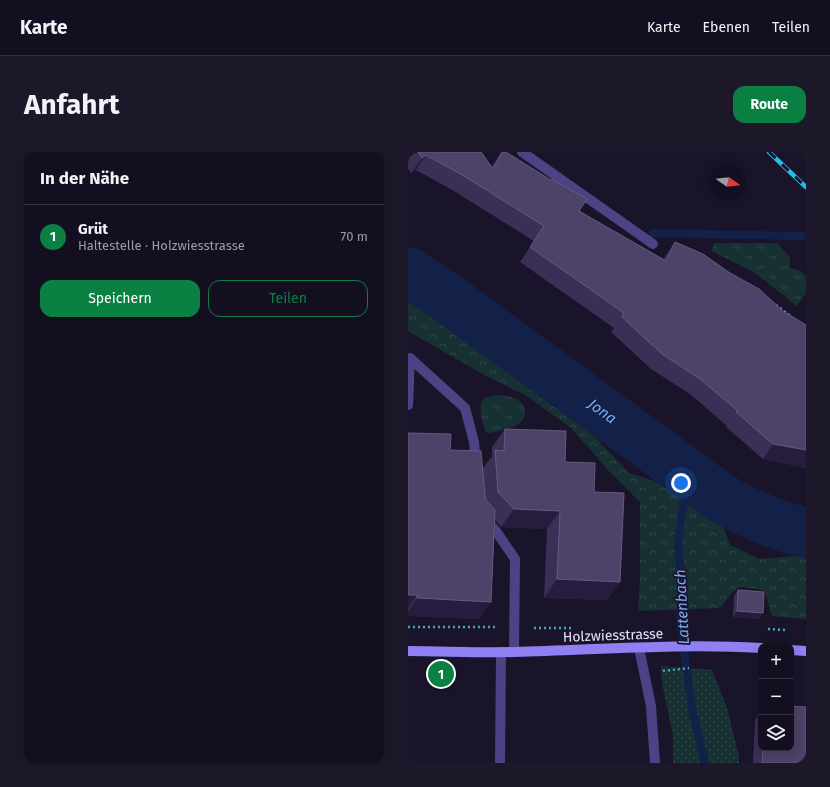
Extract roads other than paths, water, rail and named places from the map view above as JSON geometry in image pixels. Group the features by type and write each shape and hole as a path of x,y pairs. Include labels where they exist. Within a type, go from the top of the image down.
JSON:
{"street":[{"name":"Holzwiesstrasse","path":"408,651 514,652 729,646 758,648"},
{"path":"794,650 806,650"}],"lane":[{"path":"522,152 653,244"},
{"path":"408,405 409,358"},
{"path":"409,358 465,408 474,442 476,473"},
{"path":"480,513 496,531 515,560 514,652"},
{"path":"642,648 651,706 655,763"},
{"path":"500,763 501,652"}],"waterway":[{"path":"653,233 802,236"},
{"name":"Jona","path":"408,272 446,297 721,498 762,518 806,533"},
{"name":"Lattenbach","path":"689,474 678,543 682,582 680,621 693,714 705,763"}],"railway":[{"path":"769,152 806,187"}],"place":[{"name":"Grüt","path":"441,674"}]}
